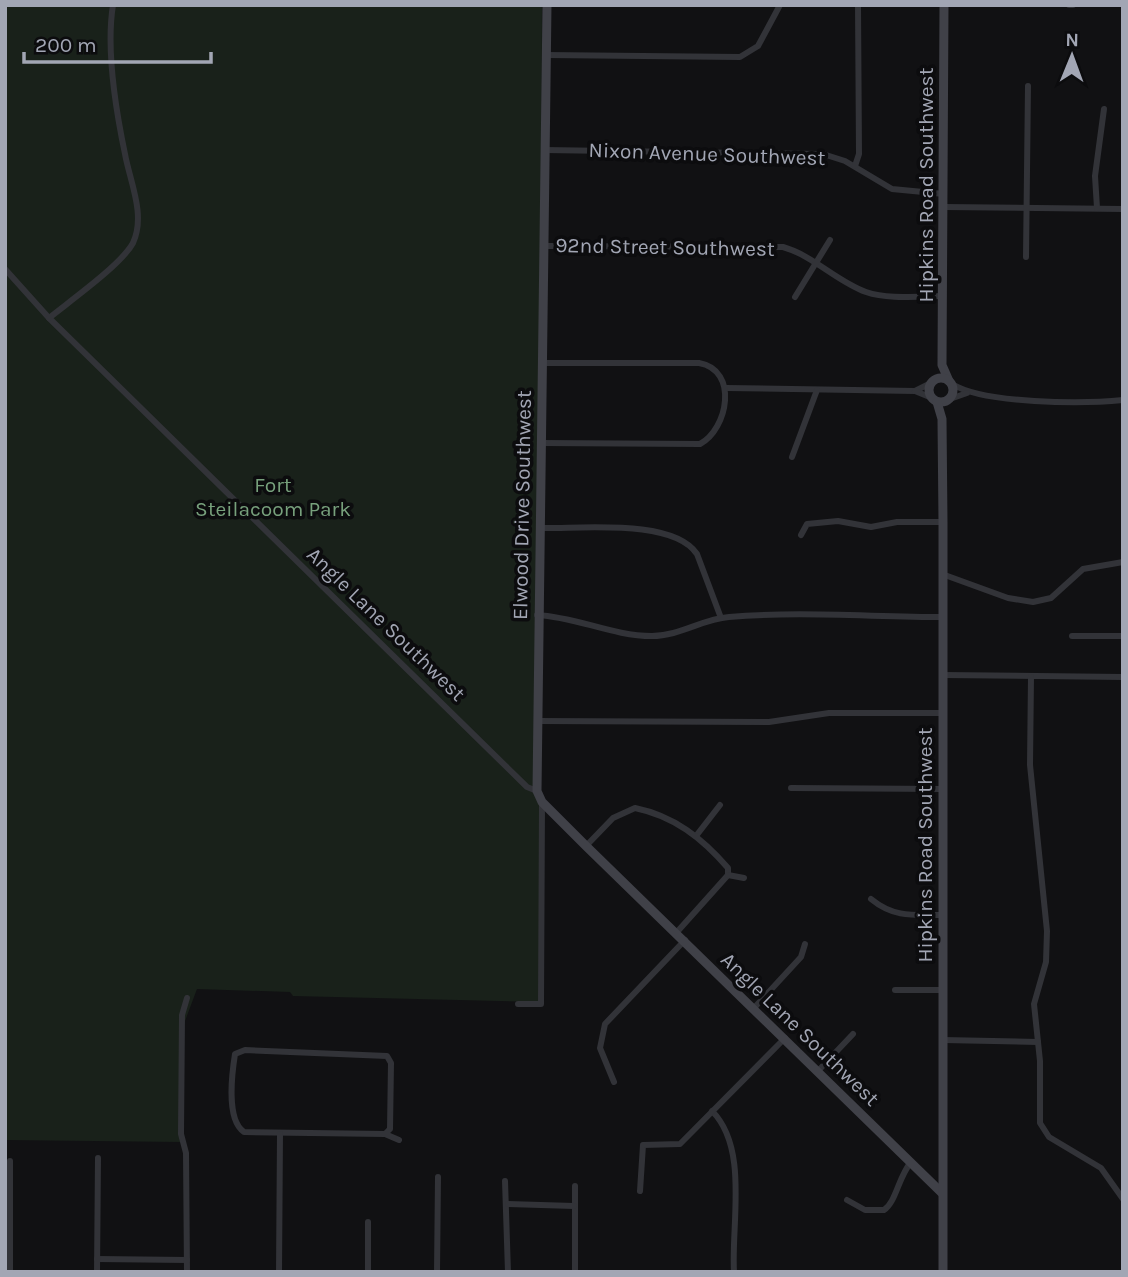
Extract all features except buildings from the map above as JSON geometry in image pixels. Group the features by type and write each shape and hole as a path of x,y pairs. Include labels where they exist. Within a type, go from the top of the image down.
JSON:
{"street":[{"path":"49,318 123,255 137,231 138,212 119,122 111,29 113,5"},
{"name":"Elwood Drive Southwest","path":"518,1004 541,1004 542,802 537,791 537,615 547,5"},
{"path":"546,55 740,57 758,46 780,5"},
{"path":"855,166 859,154 858,5"},
{"name":"Hipkins Road Southwest","path":"933,382 942,365 944,5"},
{"path":"1026,257 1028,86"},
{"path":"1097,208 1095,176 1104,109"},
{"name":"Nixon Avenue Southwest","path":"544,150 807,153 834,157 855,166 892,189 944,194"},
{"path":"944,207 1123,209"},
{"path":"795,297 830,240"},
{"name":"92nd Street Southwest","path":"544,246 783,247 873,293 943,296"},
{"name":"Angle Lane Southwest","path":"5,270 49,318 527,787 537,791"},
{"path":"541,363 699,363 718,372 726,388 717,427 700,444 541,443"},
{"name":"Hipkins Road Southwest","path":"942,365 951,382"},
{"path":"915,391 942,378 967,393"},
{"path":"933,382 929,391 942,400"},
{"path":"942,400 954,391 951,382"},
{"path":"726,388 915,391 942,400 967,393 1086,401 1123,400"},
{"path":"792,457 817,390"},
{"name":"Hipkins Road Southwest","path":"942,400 943,1272"},
{"path":"801,535 807,524 826,520 871,527 897,522 943,522"},
{"path":"540,528 653,530 677,538 691,545 697,554 721,618"},
{"path":"942,574 1008,598 1033,602 1051,598 1083,569 1123,562"},
{"path":"537,615 572,618 602,629 653,636 676,633 721,618 943,617"},
{"path":"1072,636 1123,636"},
{"path":"943,675 1123,677"},
{"path":"1031,677 1030,765 1047,931 1046,962 1034,1004 1042,1128 1049,1136 1101,1168 1123,1199"},
{"path":"537,721 769,722 829,713 943,713"},
{"path":"791,788 942,789"},
{"name":"Angle Lane Southwest","path":"542,802 942,1193"},
{"path":"696,836 720,805"},
{"path":"586,846 613,818 635,808 679,823 728,868 729,875"},
{"path":"729,875 744,878"},
{"path":"677,932 729,875"},
{"path":"871,899 892,914 943,915"},
{"path":"614,1082 600,1048 605,1024 685,940"},
{"path":"754,1008 802,957 805,944"},
{"path":"895,990 943,990"},
{"path":"187,998 182,1016 181,1122 186,1153 187,1272"},
{"path":"818,1071 853,1034"},
{"path":"640,1191 642,1147 680,1144 785,1038"},
{"path":"943,1041 1038,1042"},
{"path":"385,1134 390,1129 391,1063 387,1056 240,1051 234,1056 233,1105 237,1125 249,1133 385,1134 399,1140"},
{"path":"712,1111 727,1129 731,1142 736,1206 734,1272"},
{"path":"279,1272 280,1133"},
{"path":"97,1272 98,1158"},
{"path":"10,1161 10,1272"},
{"path":"846,1200 865,1210 884,1210 892,1204 897,1184 911,1162"},
{"path":"437,1272 438,1177"},
{"path":"505,1181 508,1204 508,1272"},
{"path":"575,1186 575,1272"},
{"path":"508,1204 574,1206"},
{"path":"368,1222 368,1272"},
{"path":"97,1259 187,1260"}],"green space":[{"name":"Fort Steilacoom Park","path":"5,5 542,5 539,1002 293,996 290,992 197,989 182,1029 180,1142 5,1140"}]}
